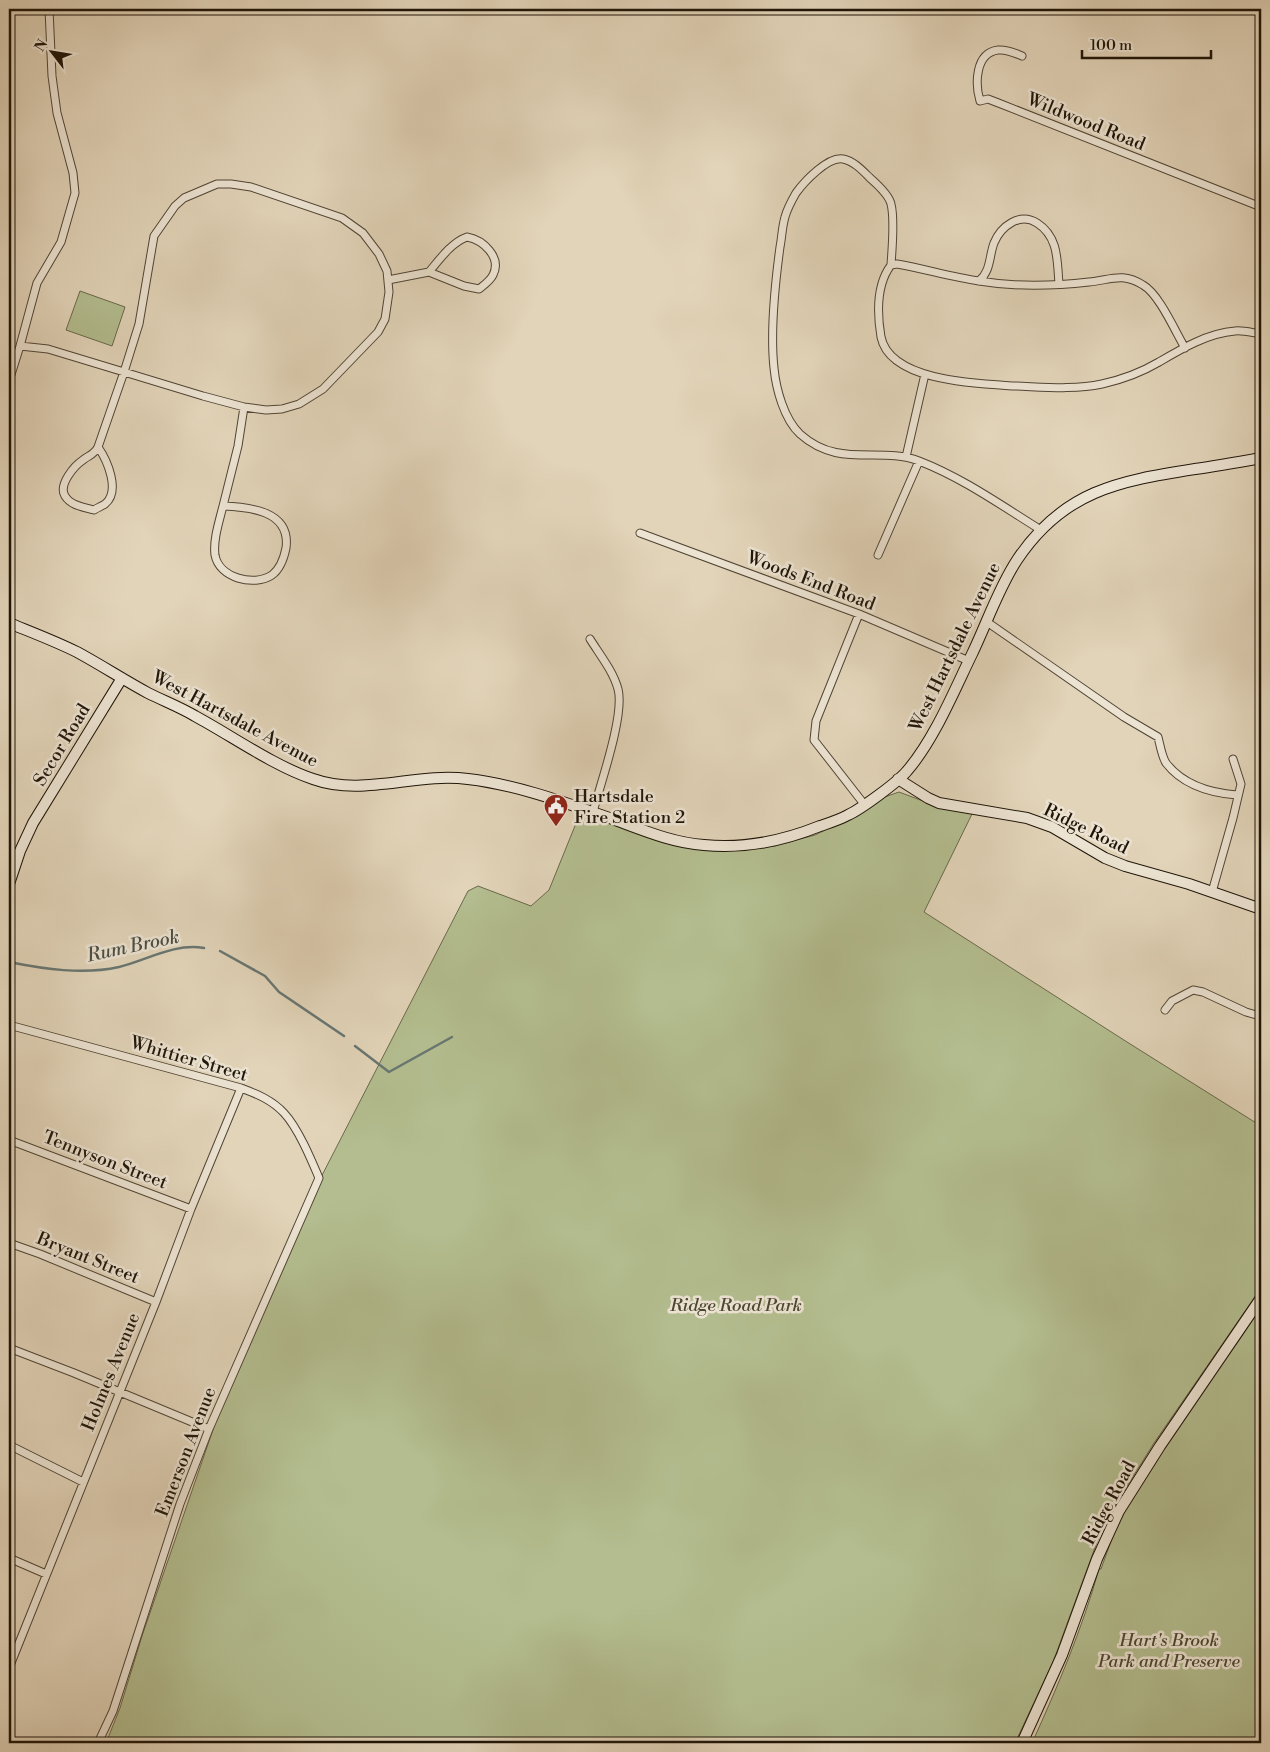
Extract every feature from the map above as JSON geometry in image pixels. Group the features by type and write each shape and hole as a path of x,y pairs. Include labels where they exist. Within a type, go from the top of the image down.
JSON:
{"main road":[{"name":"West Hartsdale Avenue","path":"9,623 75,651 291,770 325,783 360,786 426,778 464,778 500,784 544,796 677,840 701,845 736,846 777,840 802,833 848,815 898,779 910,768 949,704 1000,593 1016,563 1041,530 1054,517 1086,496 1113,486 1156,474 1261,458"},
{"name":"Secor Road","path":"9,884 20,851 33,823 122,678"},
{"name":"Ridge Road","path":"898,779 928,798 940,803 1027,818 1052,827 1105,858 1125,866 1212,892 1261,910"},
{"name":"Ridge Road","path":"1022,1743 1062,1655 1100,1550 1118,1510 1261,1298"}],"street":[{"path":"9,381 37,283 61,242 75,193 73,173 60,127 52,76 49,9"},
{"name":"Wildwood Road","path":"1022,56 996,50 984,58 977,75 977,90 980,101 988,99 1002,104 1261,207"},
{"path":"1041,530 953,476 919,461 906,457 833,452 811,442 799,432 791,421 781,400 774,370 773,347 777,270 785,218 797,192 812,175 826,163 837,158 850,161 880,186 891,203 891,265 886,273 878,297 879,327 882,341 893,357 904,365 925,374 982,385 1058,388 1083,386 1115,380 1224,332 1237,331 1261,334"},
{"path":"20,346 48,349 124,372 244,407 266,410 282,409 299,404 323,389 378,332 385,319 389,292 387,271 374,247 363,233 342,218 250,187 217,184 184,198 175,206 154,236 140,324 124,372 98,447 95,453 82,460 66,480 64,491 66,497 79,506 94,510 106,503 112,492 111,474 104,456 98,447"},
{"path":"979,281 988,269 995,242 1009,223 1020,219 1029,219 1036,222 1052,237 1056,248 1059,284"},
{"path":"388,280 429,272 464,286 478,289 493,274 495,265 493,254 483,244 467,237 460,239 429,272"},
{"path":"891,265 897,264 979,281 1013,285 1092,282 1114,277 1128,277 1145,286 1155,296 1185,348"},
{"path":"906,457 925,374"},
{"path":"223,506 260,510 273,517 284,530 287,539 284,558 272,574 256,581 242,580 232,576 221,567 216,558 214,547 223,506 238,446 244,407"},
{"path":"878,555 919,461"},
{"name":"Woods End Road","path":"640,533 859,614 969,661"},
{"path":"859,614 816,721 813,735 814,740 864,804"},
{"path":"987,622 1116,711 1158,737 1165,762 1186,781 1217,793 1237,795"},
{"path":"590,639 615,679 619,691 618,712 613,740 592,812"},
{"path":"1212,892 1241,784 1233,759"},
{"path":"1165,1010 1177,998 1193,990 1203,992 1246,1012 1261,1015"},
{"name":"Whittier Street","path":"9,1024 261,1095 285,1113 309,1153 319,1178"},
{"name":"Holmes Avenue","path":"9,1667 241,1088"},
{"name":"Tennyson Street","path":"9,1140 191,1209"},
{"name":"Emerson Avenue","path":"98,1743 113,1711 180,1504 209,1429 319,1178"},
{"name":"Bryant Street","path":"9,1243 156,1302"},
{"path":"9,1348 209,1429"},
{"path":"9,1444 83,1482"},
{"path":"9,1558 46,1574"}],"green space":[{"path":"80,291 125,307 112,346 66,330"},
{"name":"Ridge Road Park","path":"899,792 931,804 972,814 924,912 1261,1126 1261,1288 1154,1443 1104,1523 1053,1662 1015,1743 106,1743 120,1708 142,1636 216,1421 316,1187 468,891 478,886 531,906 549,890 581,811 655,838 739,849 775,846 815,835 844,821 876,800"},
{"name":"Hart's Brook Park and Preserve","path":"1261,1307 1261,1743 1032,1743 1069,1657 1099,1569 1101,1569 1115,1530 1130,1501 1191,1404 1237,1343"}],"waterway":[{"name":"Rum Brook","path":"9,962 50,969 92,971 119,967 171,950 193,947 204,948"},
{"name":"Rum Brook","path":"220,951 265,976 279,992 344,1036"},
{"name":"Rum Brook","path":"355,1046 389,1072 452,1037"}],"place":[{"name":"Hartsdale Fire Station 2","path":"556,827"}]}
